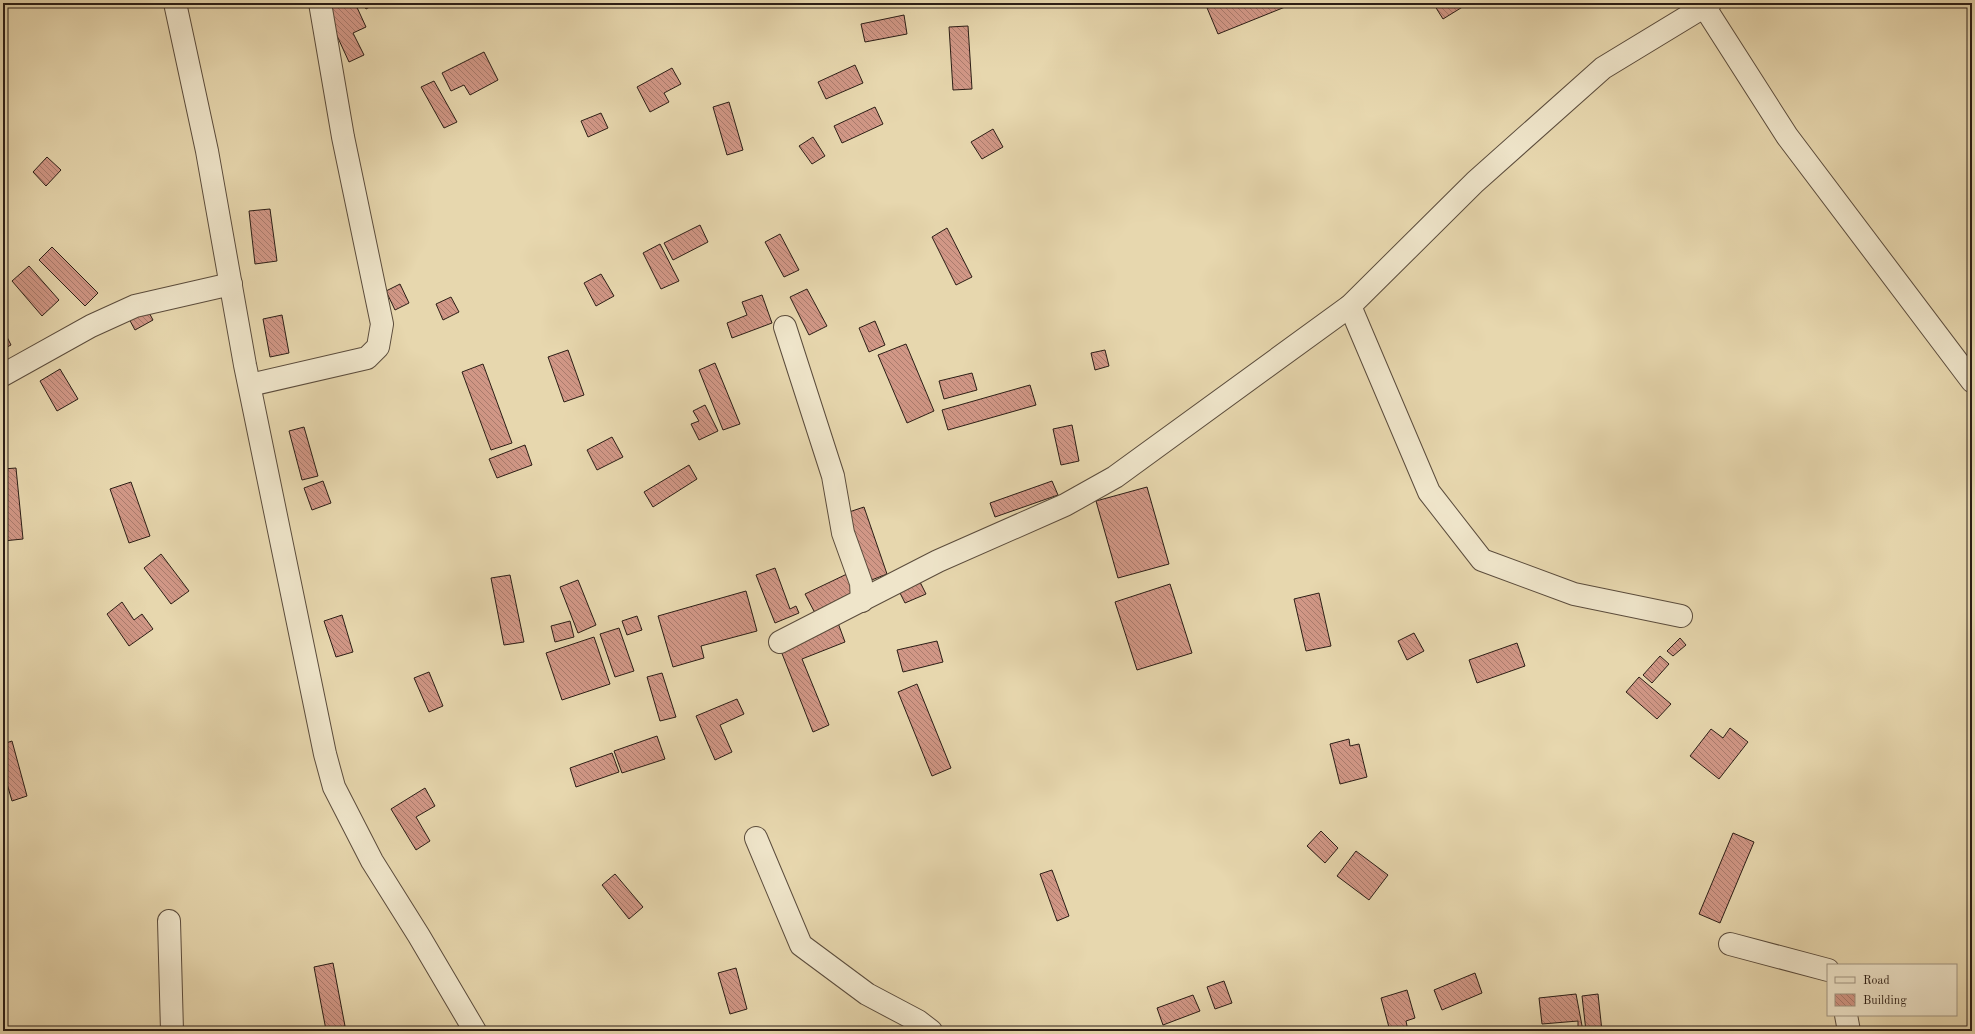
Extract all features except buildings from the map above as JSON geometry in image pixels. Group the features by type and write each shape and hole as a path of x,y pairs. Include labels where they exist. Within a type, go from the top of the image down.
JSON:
{"street":[{"path":"176,3 207,151 250,385 324,754 334,787 372,861 419,936 475,1031"},
{"path":"250,385 367,358 378,347 382,324 343,137 320,3"},
{"path":"780,642 938,561 1065,505 1115,477 1350,306 1475,182 1603,68 1706,4 1739,62 1787,136 1972,381"},
{"path":"3,375 91,326 135,306 231,284"},
{"path":"1350,306 1429,492 1482,560 1574,594 1681,616"},
{"path":"785,327 833,476 843,533 861,583 862,601"},
{"path":"756,838 801,945 866,994 918,1021 931,1031"},
{"path":"169,921 170,1005 172,1031"},
{"path":"1730,944 1827,970"},
{"path":"1846,1016 1849,1031"}]}
